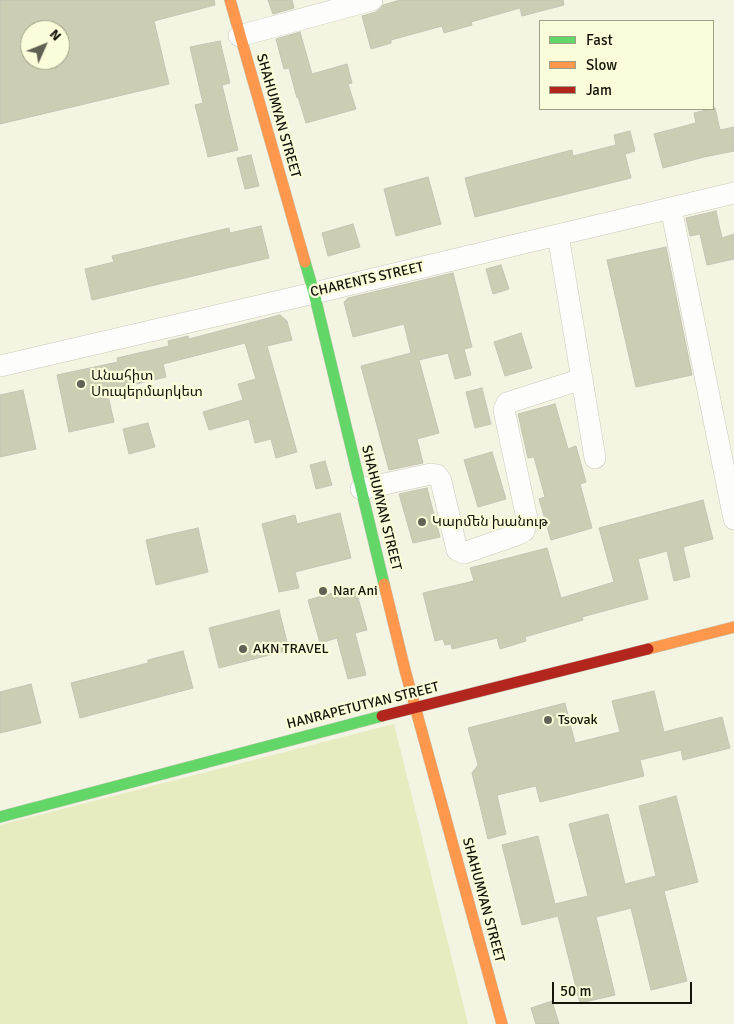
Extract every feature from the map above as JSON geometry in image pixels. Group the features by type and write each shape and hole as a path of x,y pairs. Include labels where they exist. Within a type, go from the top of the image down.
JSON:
{"street":[{"name":"SHAHUMYAN STREET","path":"230,0 314,293 405,670 502,1024"},
{"path":"239,36 372,0"},
{"name":"CHARENTS STREET","path":"0,366 734,193"},
{"path":"671,208 734,519"},
{"path":"558,235 596,458"},
{"path":"361,489 431,474 437,475 441,481 457,550 464,553 516,535 524,531 527,519 504,410 507,403 582,379"},
{"name":"HANRAPETUTYAN STREET","path":"0,817 390,714 734,627"}],"green space":[{"path":"394,724 468,1024 0,1024 0,825"}],"building":[{"path":"0,0 214,0 215,5 154,21 169,84 0,124"},
{"path":"268,0 292,0 294,8 273,14"},
{"path":"400,0 563,0 564,5 522,16 520,8 471,22 472,25 444,33 442,26 391,40 391,43 371,49 362,16 376,12 383,5"},
{"path":"300,32 312,74 347,64 352,83 348,84 356,109 306,123 289,68 284,69 276,39"},
{"path":"220,41 230,83 222,85 238,150 208,157 195,105 203,103 190,47"},
{"path":"714,108 720,130 734,127 734,151 663,168 654,134 696,123 694,113 714,110"},
{"path":"630,131 635,151 625,154 631,178 475,217 465,178 572,150 573,156 616,145 614,135"},
{"path":"251,155 259,186 245,189 237,158"},
{"path":"428,177 441,224 396,236 384,189"},
{"path":"716,211 722,238 734,234 734,259 707,265 700,234 690,236 686,218"},
{"path":"353,224 360,247 328,256 322,233"},
{"path":"261,226 269,258 92,300 85,269 114,262 112,256 229,228 230,233"},
{"path":"666,247 692,375 636,387 607,260"},
{"path":"501,265 509,289 493,294 486,269"},
{"path":"453,273 472,347 464,349 471,375 455,379 448,353 419,360 439,433 417,439 423,463 389,470 361,366 411,353 404,324 353,337 344,302 348,298"},
{"path":"280,315 287,321 292,340 267,346 297,452 276,458 271,439 255,443 249,419 209,430 203,412 243,400 238,384 256,379 245,343 163,364 166,377 107,391 114,422 69,432 57,375 118,362 117,358 169,346 168,341 188,336 189,339"},
{"path":"521,333 532,368 505,376 494,342"},
{"path":"482,388 491,424 475,428 466,392"},
{"path":"23,390 36,449 0,457 0,395"},
{"path":"555,404 568,449 576,446 586,482 580,484 592,528 551,540 539,499 545,497 534,457 528,458 518,414"},
{"path":"148,423 155,447 129,454 123,429"},
{"path":"492,452 506,499 478,507 464,460"},
{"path":"325,461 332,485 316,489 310,465"},
{"name":"Կարմեն խանութ","path":"427,488 440,537 413,543 399,494"},
{"path":"703,500 713,539 683,547 690,577 674,581 667,551 638,559 648,599 582,617 583,620 525,637 526,641 500,649 497,638 452,649 451,644 445,645 443,639 435,641 423,593 474,581 470,568 547,548 561,598 614,582 599,528"},
{"path":"340,513 351,558 295,572 299,588 279,592 262,524 295,515 297,524"},
{"path":"198,528 208,572 156,585 146,540"},
{"path":"355,587 367,630 355,633 366,675 348,679 337,638 320,643 308,600"},
{"path":"279,610 289,650 219,668 209,628"},
{"path":"183,651 193,688 80,718 71,683 148,663 148,660"},
{"path":"31,684 41,723 0,733 0,692"},
{"path":"654,691 664,732 722,717 730,748 683,760 681,750 640,760 644,776 540,802 536,786 497,795 506,834 488,839 472,773 478,765 468,728 565,703 575,743 620,732 612,701"},
{"path":"676,796 698,882 664,891 687,981 651,990 631,908 596,917 615,995 580,1003 558,916 522,925 502,845 538,836 555,904 588,896 569,824 608,814 625,884 656,876 639,806"},
{"path":"552,1001 559,1024 536,1024 531,1008"}],"traffic: fast":[{"path":"305,262 384,584"},
{"path":"0,817 382,716"}],"traffic: slow":[{"path":"230,0 305,262"},
{"path":"384,584 405,670 502,1024"},
{"path":"648,649 734,627"}],"traffic: jam":[{"path":"382,716 648,649"}],"place":[{"name":"Անահիտ Սուպերմարկետ","path":"81,384"},
{"name":"Կարմեն խանութ","path":"422,522"},
{"name":"Nar Ani","path":"323,591"},
{"name":"AKN TRAVEL","path":"243,649"},
{"name":"Tsovak","path":"548,720"}]}
